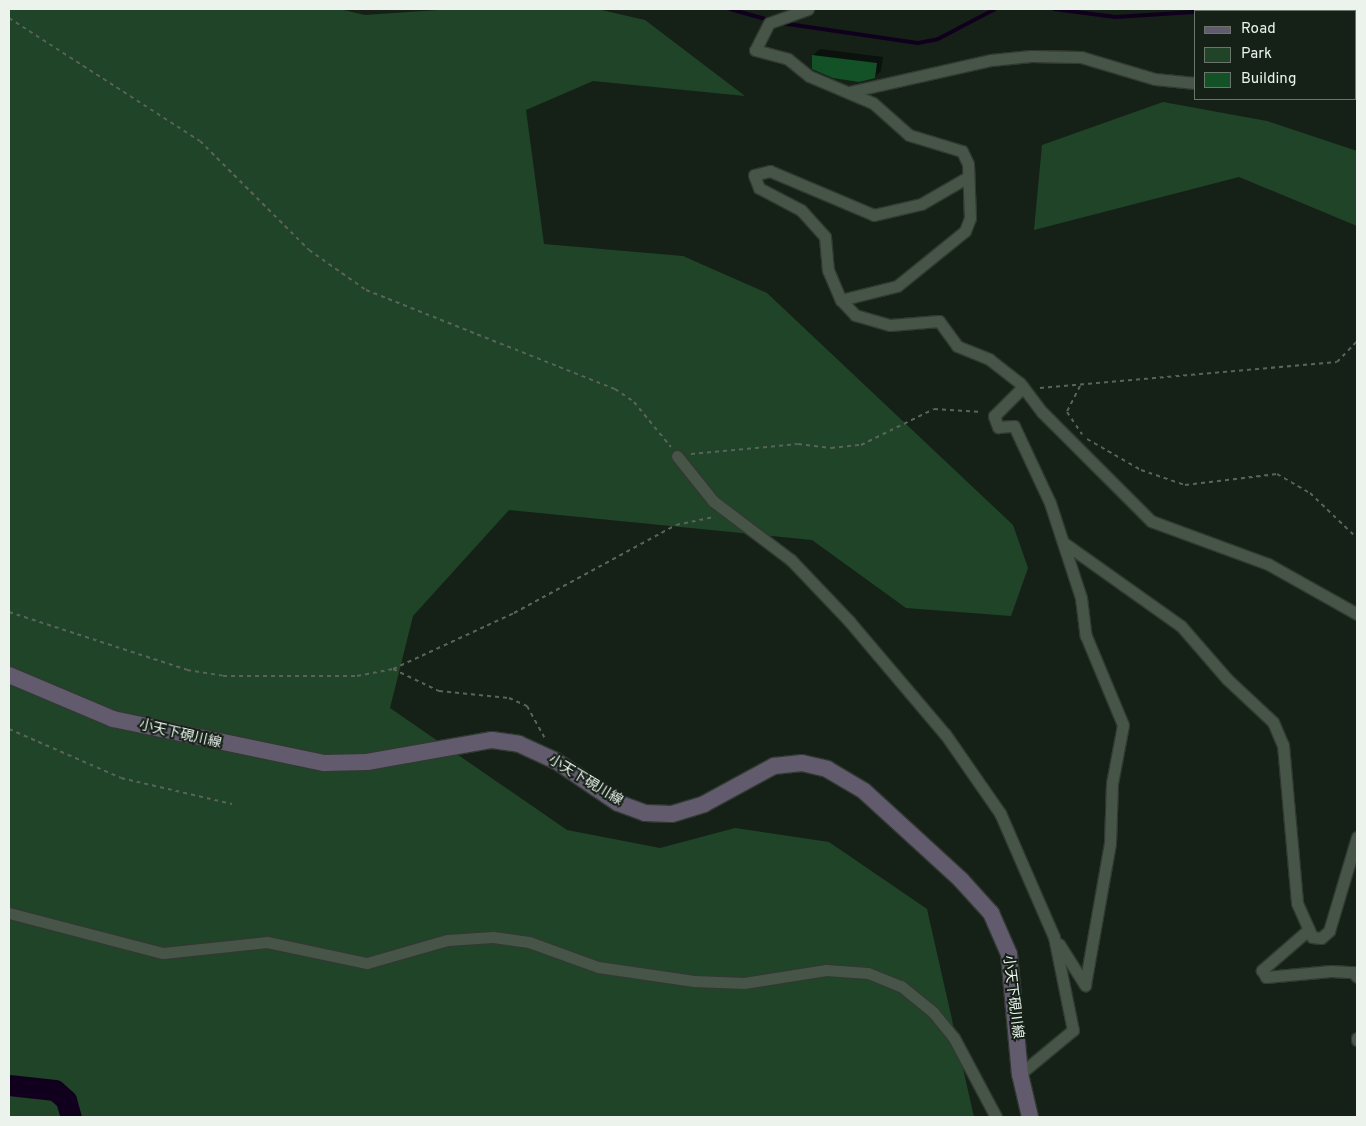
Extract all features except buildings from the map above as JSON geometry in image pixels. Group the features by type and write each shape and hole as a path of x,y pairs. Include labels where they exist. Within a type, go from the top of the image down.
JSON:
{"main road":[{"name":"小天下硯川線","path":"9,675 114,719 324,763 367,762 492,740 519,744 556,761 618,803 645,813 672,814 704,804 774,766 802,763 827,769 864,791 961,880 991,913 1008,954 1020,1074 1030,1117"}],"street":[{"path":"808,9 769,23 755,50 788,59 809,76 849,92 885,111 909,135 962,151 968,177 970,218 965,231 897,286 841,300"},
{"path":"849,92 991,60 1032,56 1082,57 1155,78 1194,83"},
{"path":"968,177 921,204 874,215 770,170 754,175 759,188 801,210 825,237 828,270 841,300 855,315 880,324 939,321 958,346 989,360 1023,387 1151,521 1268,564 1357,614"},
{"path":"677,456 713,501 733,513 791,560 849,621 960,754 1000,813 1054,937 1085,985 1110,843 1112,783 1123,725 1086,636 1064,543 1014,426 998,428 994,416 1023,387"},
{"path":"1064,543 1181,626 1273,722 1283,745 1292,877 1307,931 1321,938 1329,931 1357,837"},
{"path":"9,913 163,953 267,942 367,963 447,940 493,937 529,942 598,967 694,981 744,984 826,970 868,973 901,986 933,1012 954,1038 996,1117"},
{"path":"1307,931 1262,970 1266,977 1331,972 1353,972 1357,976"},
{"path":"1020,1074 1073,1030 1054,937"}],"path":[{"path":"9,18 200,141 309,250 366,290 615,389 634,402 677,456 798,444 831,448 861,445 934,409 994,416"},
{"path":"1023,387 1080,386 1338,362 1357,341"},
{"path":"1080,386 1067,412 1083,437 1108,453 1185,485 1277,474 1310,493 1357,538"},
{"path":"9,612 187,670 224,676 284,673 324,678 393,669 514,614 676,525 733,513"},
{"path":"393,669 439,690 509,698 527,706 556,761"},
{"path":"9,729 121,778 232,804"}],"green space":[{"path":"9,9 339,9 365,15 453,9 597,9 645,20 745,96 593,81 526,110 544,244 683,256 767,293 1013,525 1028,568 1011,616 906,608 812,540 509,510 413,616 390,708 567,830 660,848 735,828 829,842 927,909 974,1117 9,1117"},
{"path":"1163,102 1267,121 1357,151 1357,226 1239,177 1034,230 1042,145"}],"waterway":[{"path":"730,9 769,20"},
{"path":"781,23 918,43 938,39 995,9"},
{"path":"1054,9 1115,17 1194,12"},
{"path":"9,1085 55,1090 66,1100 71,1117"}]}
